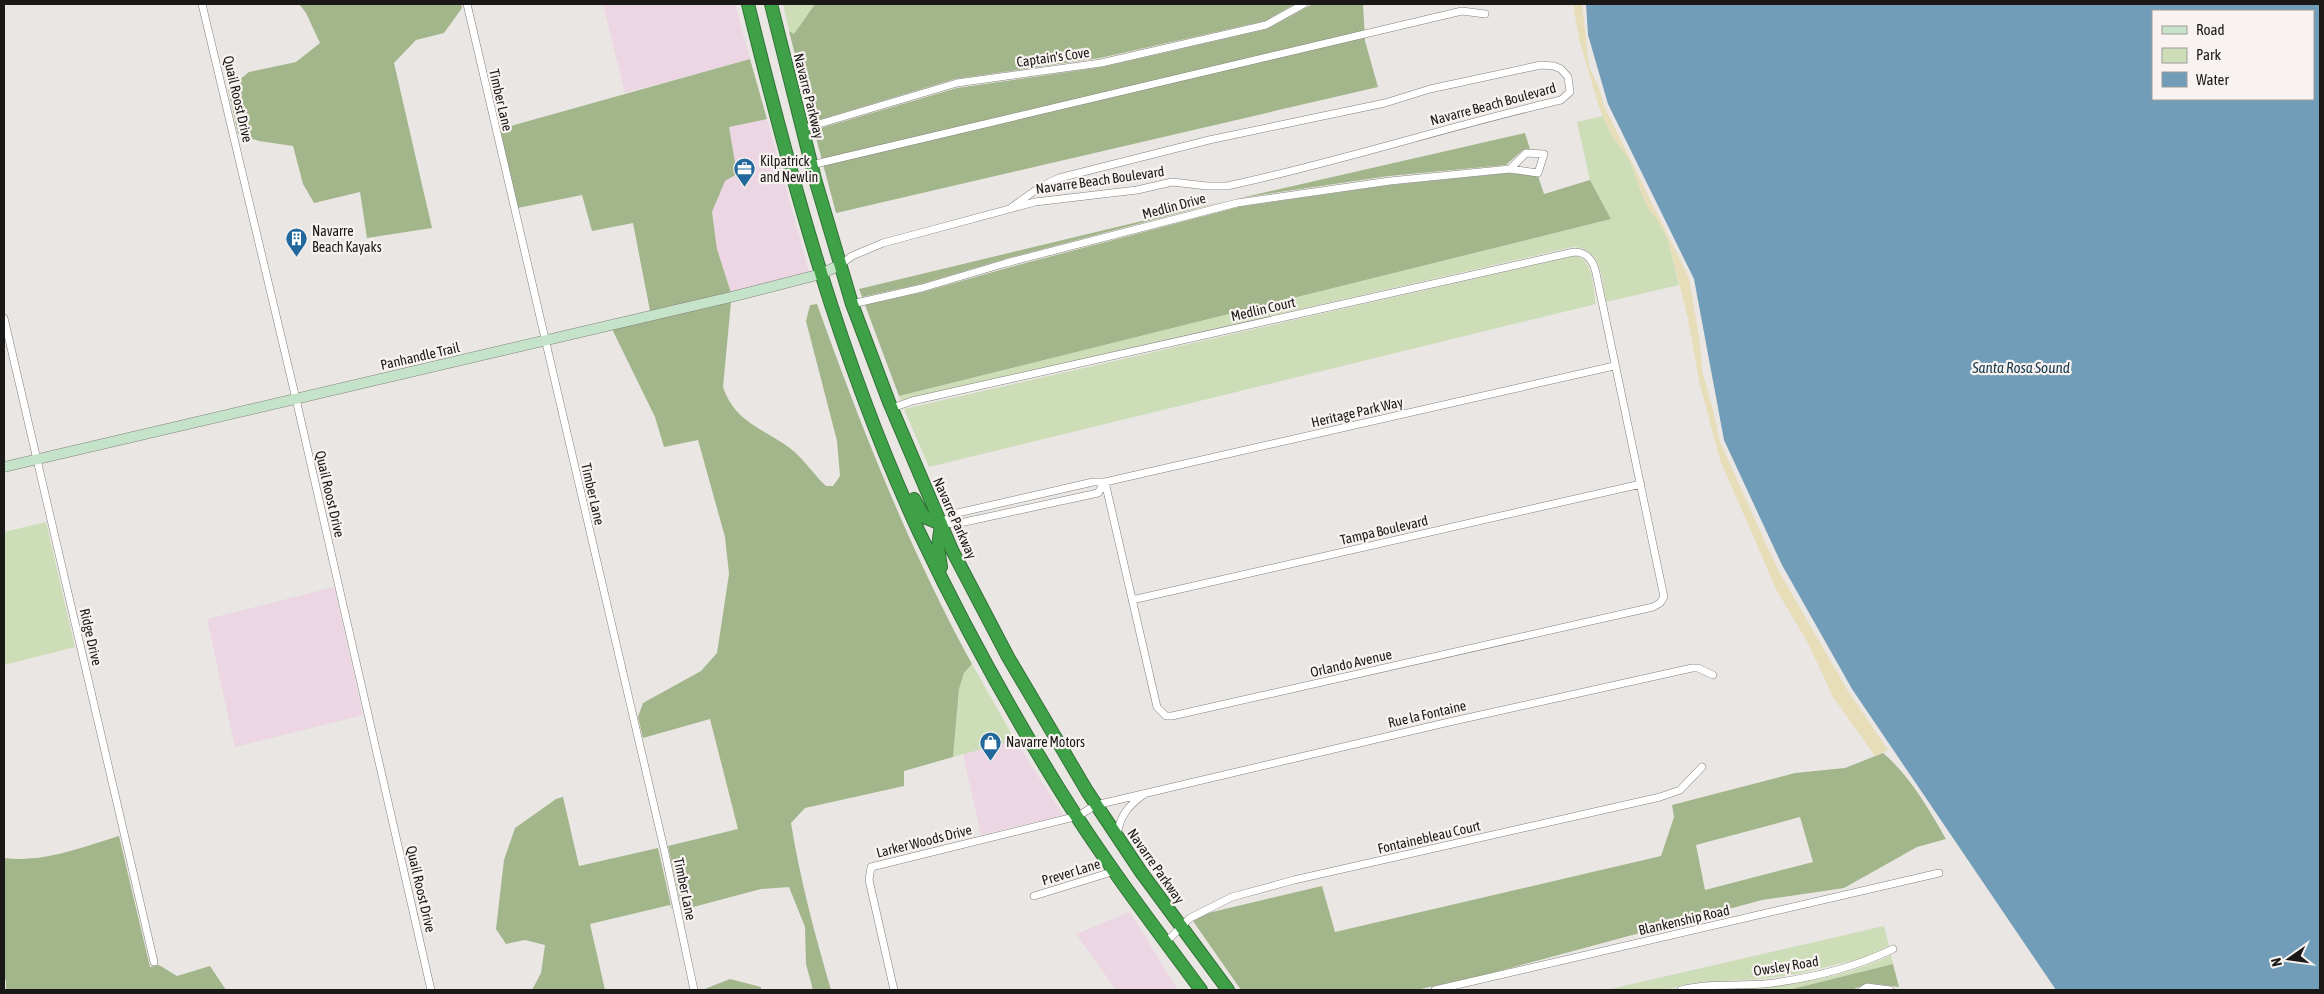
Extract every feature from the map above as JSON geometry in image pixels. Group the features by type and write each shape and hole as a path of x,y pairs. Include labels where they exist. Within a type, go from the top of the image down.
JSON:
{"highway":[{"path":"748,4 780,134 821,274 846,346 906,503 949,593 998,686 1078,816 1115,871 1201,990"},
{"name":"Navarre Parkway","path":"771,4 811,165 852,304 892,408 941,524 969,584 1049,730 1096,805 1228,990"},
{"path":"846,346 864,380 920,512 924,517 941,524 938,534 940,561 949,593"}],"street":[{"name":"Quail Roost Drive","path":"202,4 296,399 431,990"},
{"name":"Timber Lane","path":"467,4 665,852 694,990"},
{"name":"Captain's Cove","path":"802,129 957,83 1101,62 1266,25 1304,4"},
{"path":"811,165 1462,11 1485,14"},
{"name":"Navarre Beach Boulevard","path":"840,265 852,256 883,243 1012,207 1058,198 1137,190 1172,182 1214,187 1358,154 1491,116 1561,100 1570,92 1570,83 1568,77 1554,66 1541,66 1456,83 1385,103 1209,140 1059,178 1040,187 1012,207"},
{"name":"Medlin Drive","path":"852,304 922,288 1006,263 1237,203 1390,181 1510,169 1538,173 1544,154 1526,153 1510,169"},
{"name":"Medlin Court","path":"892,408 922,399 1574,252 1586,255 1594,265 1614,366"},
{"name":"Panhandle Trail","path":"4,467 731,297 821,274 840,265"},
{"name":"Ridge Drive","path":"4,318 154,962"},
{"path":"1614,366 1641,484"},
{"name":"Heritage Park Way","path":"941,524 953,514 1093,482 1105,482 1614,366"},
{"name":"Heritage Park Way","path":"941,524 960,523 1098,492 1105,482"},
{"name":"Orlando Avenue","path":"1105,482 1157,707 1166,716 1653,607 1660,603 1664,597 1664,591 1641,484"},
{"name":"Tampa Boulevard","path":"1132,600 1641,484"},
{"name":"Rue la Fontaine","path":"1078,816 1096,805 1439,724 1692,668 1698,668 1713,675"},
{"name":"Fontainebleau Court","path":"1166,942 1190,918 1214,905 1241,894 1294,880 1671,794 1688,784 1702,767"},
{"name":"Rue la Fontaine","path":"1117,835 1121,817 1132,804 1145,794"},
{"name":"Larker Woods Drive","path":"894,990 869,880 871,867 1078,816"},
{"name":"Prever Lane","path":"1034,896 1115,871"},
{"name":"Blankenship Road","path":"1435,990 1939,873"},
{"name":"Owsley Road","path":"1681,990 1705,986 1764,984 1798,979 1869,961 1893,949"},
{"path":"1862,990 1867,987 1890,990"}],"shaded area":[{"path":"603,4 735,4 750,59 625,93"},
{"path":"767,119 809,272 731,293 717,249 712,212 725,181 737,174 729,127"},
{"path":"334,587 363,715 235,747 207,619"},
{"path":"1015,740 1063,815 981,835 963,754"},
{"path":"1130,912 1178,990 1116,990 1076,934"}],"green space":[{"path":"299,4 461,4 462,8 444,33 416,40 394,63 432,228 367,238 360,192 314,203 303,184 293,146 259,141 238,134 228,89 249,72 296,62 320,43 306,13"},
{"path":"783,4 815,4 794,34 789,31"},
{"path":"815,4 1295,4 1265,21 1100,58 955,79 812,122 789,31 794,34"},
{"path":"1313,4 1363,4 1365,41 1378,87 836,213 814,130 957,88 1102,67 1267,29"},
{"path":"750,59 767,119 729,127 737,174 725,181 712,212 717,249 731,293 650,311 633,223 592,231 582,195 518,208 500,129"},
{"path":"1603,116 1612,136 1629,159 1647,207 1668,239 1679,285 1606,302 1599,266 1595,259 1583,249 1573,247 901,400 899,396 1611,219 1590,180 1577,122"},
{"path":"1525,133 1530,149 1523,150 1506,165 1389,176 1240,198"},
{"path":"1508,173 1538,176 1544,194 1590,180 1611,219 899,396 865,305 923,292 1238,207 1390,185"},
{"path":"1225,201 1005,259 921,284 862,297 859,289"},
{"path":"1574,256 1581,258 1589,268 1596,304 929,467 904,409"},
{"path":"731,302 723,387 728,399 743,417 791,449 826,486 833,486 840,476 837,441 806,321 810,305 817,304 887,487 927,577 972,664 964,673 959,689 953,757 904,771 904,786 805,808 791,823 808,907 831,990 813,990 806,964 805,927 789,887 761,889 682,910 668,846 738,829 710,719 643,738 638,717 643,703 701,671 717,653 729,574 725,537 698,440 664,447 655,417 612,329"},
{"path":"46,522 75,647 4,665 4,532"},
{"path":"972,664 1015,740 953,757 959,689 964,673"},
{"path":"1883,753 1910,782 1946,839 1917,847 1844,888 1762,900 1488,974 1416,990 1241,990 1193,921 1208,913 1322,886 1335,932 1661,856 1674,817 1672,805 1795,773 1845,768","holes":["1800,817 1813,862 1705,890 1696,845"]},
{"path":"563,797 579,866 658,848 672,910 670,905 590,924 605,990 532,990 541,973 545,945 525,940 506,944 496,929 504,860 515,828 556,799"},
{"path":"119,836 150,967 159,965 177,976 210,966 226,990 6,990 4,978 4,858 19,859 48,856"},
{"path":"1884,926 1889,946 1867,957 1797,974 1763,979 1692,983 1666,990 1606,990"},
{"path":"1891,955 1893,964 1788,990 1710,990 1803,982 1848,972"},
{"path":"1893,964 1899,987 1868,983 1852,990 1788,990"},
{"path":"730,979 761,987 761,990 702,990"}],"sand":[{"path":"1573,4 1582,4 1589,66 1600,90 1604,106 1689,278 1700,343 1702,370 1720,442 1777,568 1848,691 1888,750 1875,756 1833,697 1808,643 1777,591 1720,460 1699,381 1688,319 1668,239 1647,207 1629,159 1612,136 1600,110 1579,39"}],"water":[{"name":"Santa Rosa Sound","path":"1586,4 2320,4 2320,990 2056,990 1852,689 1782,565 1724,440 1694,279 1608,104 1588,35"}],"place":[{"name":"Kilpatrick and Newlin","path":"744,188"},
{"name":"Navarre Beach Kayaks","path":"296,258"},
{"name":"Navarre Motors","path":"990,761"}]}
